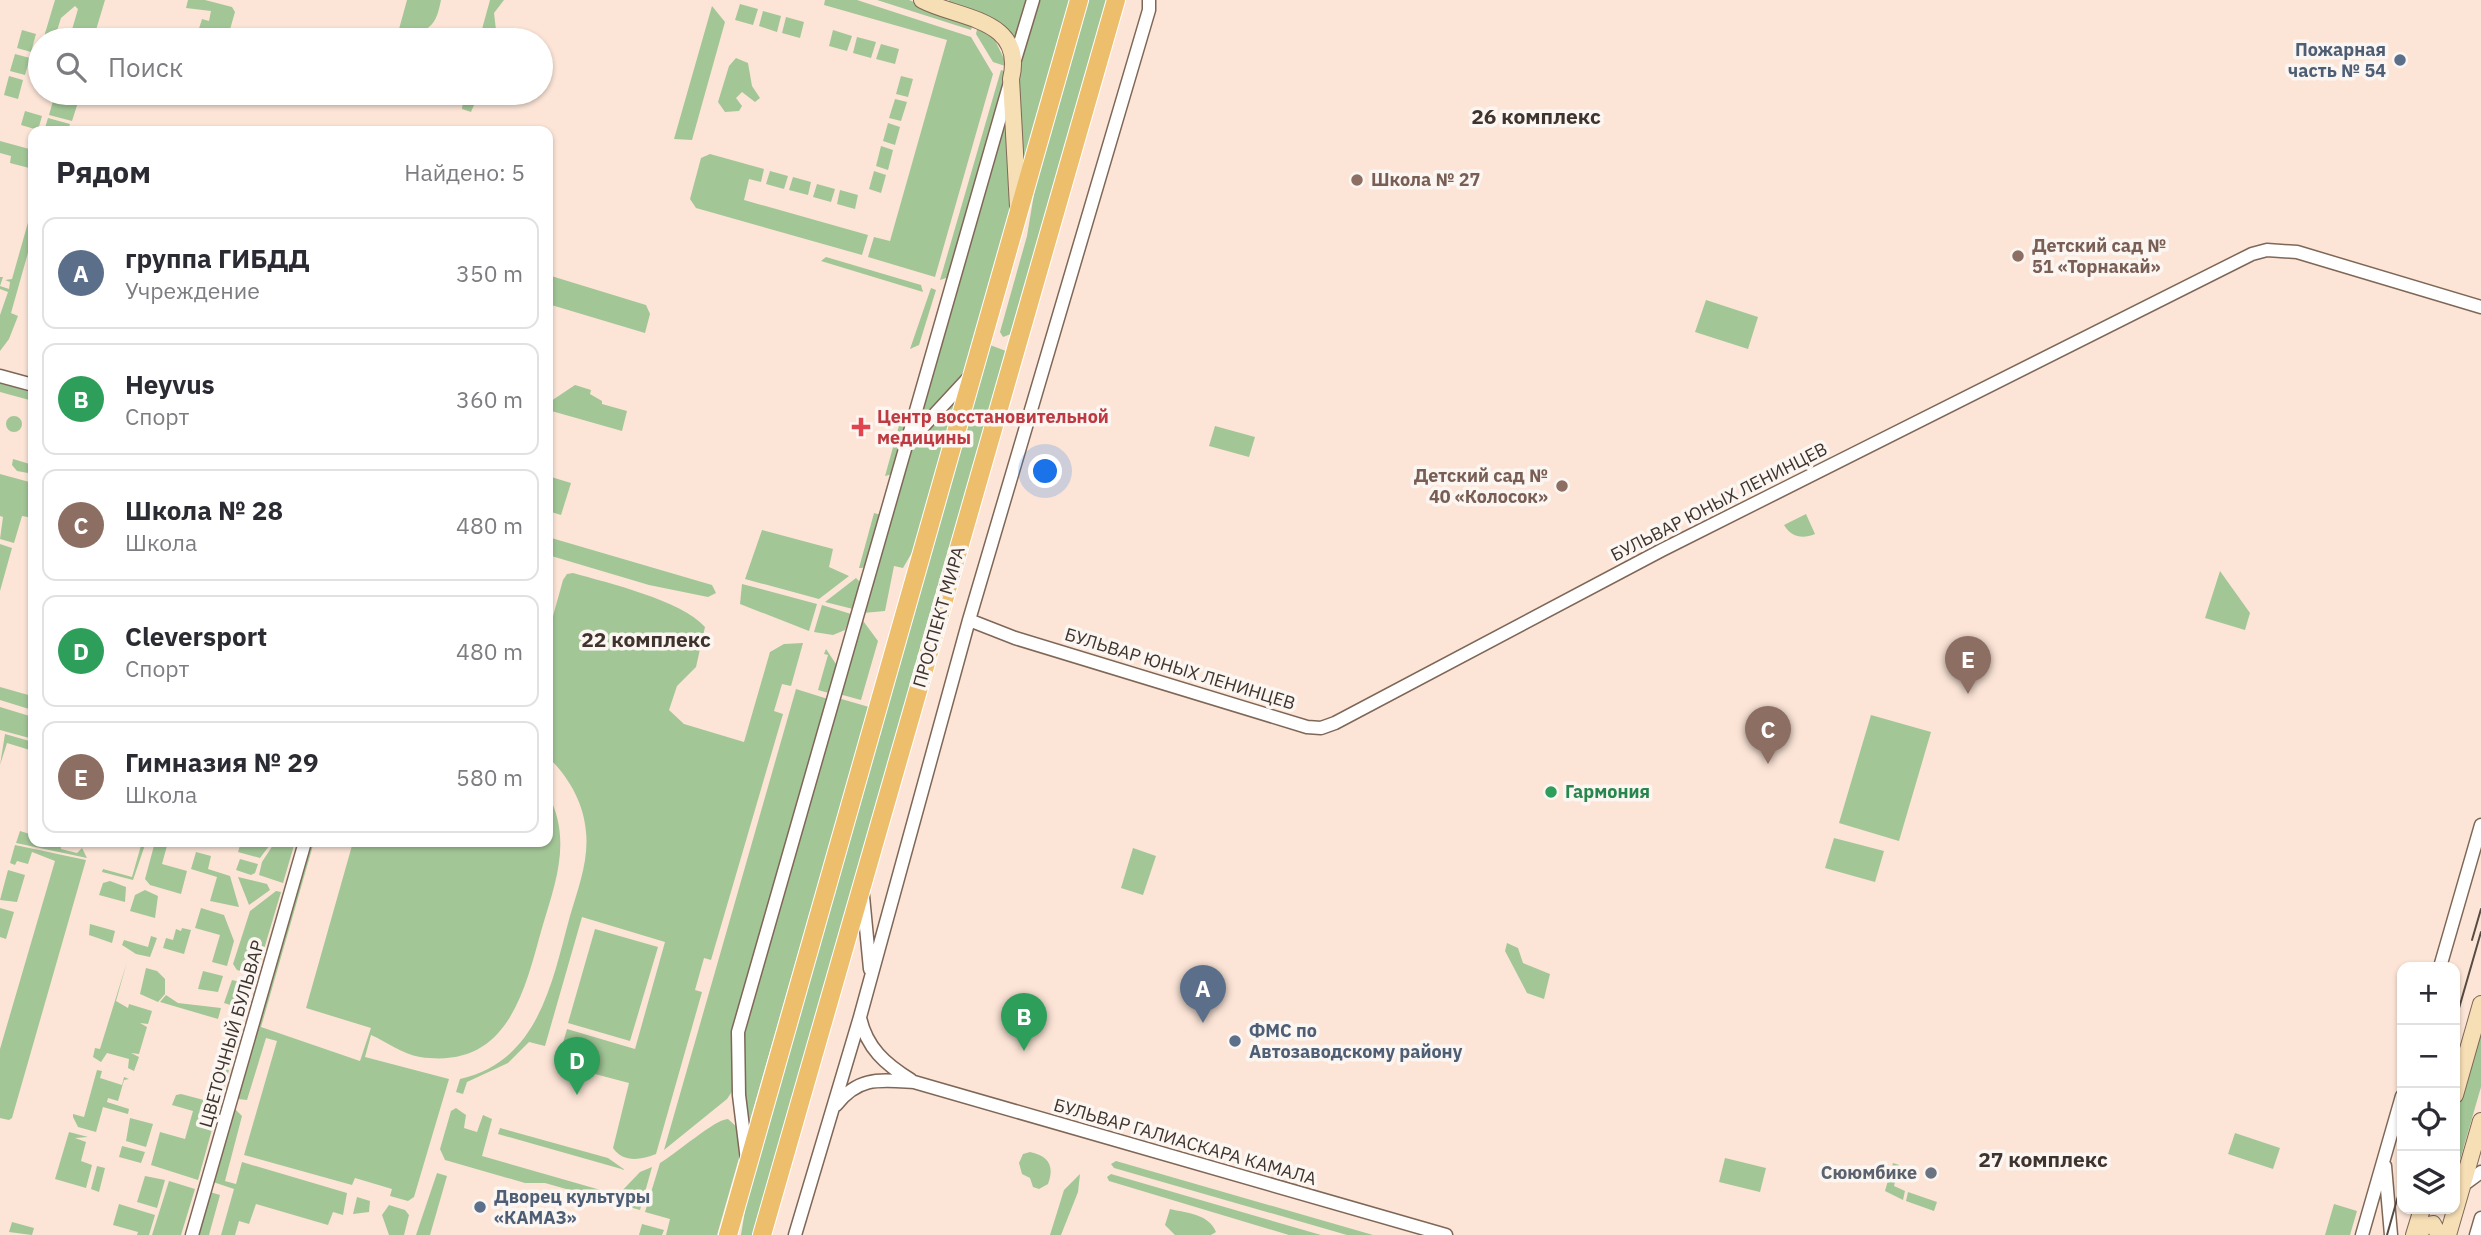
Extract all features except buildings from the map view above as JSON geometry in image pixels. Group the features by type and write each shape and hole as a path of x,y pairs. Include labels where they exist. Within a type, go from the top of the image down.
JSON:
{"main road":[{"name":"ПРОСПЕКТ МИРА","path":"727,1235 1079,0"},
{"name":"ПРОСПЕКТ МИРА","path":"762,1235 1018,334 1116,0"},
{"path":"931,2 986,22 1002,37 1012,71 1019,216"},
{"path":"988,324 990,334 999,342 1012,340 1018,334"},
{"path":"2457,1088 2481,1004"},
{"path":"2448,1235 2481,1121"},
{"path":"2416,1235 2421,1214"},
{"path":"2416,1235 2424,1226 2433,1224 2439,1235"}],"street":[{"path":"747,1163 740,1095 738,1032 1033,0"},
{"path":"795,1235 860,1017 969,620 1082,243 1119,104 1149,10 1149,0"},
{"name":"БУЛЬВАР ЮНЫХ ЛЕНИНЦЕВ","path":"969,620 1015,638 1307,727 1321,727 1335,723 1639,562 2009,374 2252,254 2267,250 2297,252 2481,307"},
{"path":"905,446 974,372"},
{"path":"0,376 28,384"},
{"path":"2441,962 2481,825"},
{"name":"ЦВЕТОЧНЫЙ БУЛЬВАР","path":"192,1235 304,847"},
{"path":"862,885 870,976"},
{"path":"860,1017 867,1042 892,1068 914,1082"},
{"path":"833,1108 855,1085 882,1080 914,1082"},
{"name":"БУЛЬВАР ГАЛИАСКАРА КАМАЛА","path":"914,1082 1446,1235"},
{"path":"2362,1235 2397,1114"},
{"path":"2384,1159 2391,1235"},
{"path":"2462,1186 2481,1172"},
{"path":"2476,1235 2481,1217"}],"green space":[{"path":"55,0 105,0 97,28 72,28 78,9 75,6 61,18 58,28 47,28"},
{"path":"188,0 205,0 232,7 235,12 230,28 199,28 202,19 209,21 211,11 186,8"},
{"path":"407,0 441,0 436,18 429,27 399,28"},
{"path":"490,0 504,0 494,13 496,28 482,28"},
{"path":"825,0 857,0 971,37 993,74 935,277 868,257 874,237 890,241 947,40 824,5"},
{"path":"877,0 909,0 973,24 971,30"},
{"path":"949,0 1029,0 1015,46 1000,27 986,17 948,4"},
{"path":"1038,0 1071,0 1022,171 1016,77"},
{"path":"1088,0 1107,0 1011,334 1003,337 1000,332 1027,236 1035,188"},
{"path":"740,4 758,9 753,25 735,20"},
{"path":"712,6 725,22 692,140 674,139"},
{"path":"763,11 781,16 777,32 759,26"},
{"path":"786,17 804,22 800,38 782,33"},
{"path":"978,25 994,38 1008,67 993,62 976,34"},
{"path":"22,30 28,32 28,51 17,48"},
{"path":"833,30 852,36 847,51 829,46"},
{"path":"857,37 876,42 871,58 853,53"},
{"path":"881,44 899,49 895,64 876,59"},
{"path":"15,54 28,57 25,75 10,71"},
{"path":"736,58 748,63 752,86 760,98 755,102 742,92 736,98 742,106 739,111 725,112 718,102 729,66"},
{"path":"1001,70 1007,72 949,277 940,280"},
{"path":"9,76 23,80 18,99 4,95"},
{"path":"901,76 913,79 908,97 896,94"},
{"path":"895,99 907,102 901,121 889,118"},
{"path":"52,105 77,105 72,121 49,115"},
{"path":"462,105 474,105 471,112 462,109"},
{"path":"1007,110 1013,201 964,376 923,418 920,414"},
{"path":"25,111 42,116 39,126 21,125"},
{"path":"48,118 70,124 69,126 46,126"},
{"path":"888,123 900,127 895,145 883,141"},
{"path":"0,141 28,149 28,168 10,163 11,156 0,153"},
{"path":"881,146 893,150 888,170 876,166"},
{"path":"710,154 764,169 761,182 749,179 744,200 868,235 862,255 696,208 690,199 701,158"},
{"path":"770,171 788,176 784,189 766,184"},
{"path":"874,171 886,175 881,193 869,189"},
{"path":"793,177 811,182 808,195 789,190"},
{"path":"817,184 835,189 831,202 813,197"},
{"path":"840,190 858,195 855,209 837,204"},
{"path":"28,223 28,253 11,313 18,316 9,339 0,351 0,315 8,292 0,289 0,286 9,289 10,282 5,280 12,279"},
{"path":"826,257 921,285 923,292 821,261"},
{"path":"553,277 646,305 650,314 645,333 553,305"},
{"path":"931,288 936,290 919,345 910,349"},
{"path":"1706,300 1758,317 1748,349 1695,332"},
{"path":"990,345 1006,351 756,1225 752,1235 741,1235 749,1186"},
{"path":"0,383 28,391 28,400 0,392"},
{"path":"575,385 591,390 590,394 602,401 602,404 627,411 622,431 553,411 553,400"},
{"path":"957,399 914,549 903,568 894,566 885,611 863,613 910,448"},
{"path":"11,416 17,416 22,424 20,430 11,432 6,427 6,421"},
{"path":"900,422 905,428 893,474 885,476"},
{"path":"1215,426 1255,437 1249,457 1209,446"},
{"path":"13,459 28,464 28,473 17,471 12,465"},
{"path":"0,474 28,482 28,517 22,516 14,543 0,539 3,517 0,516"},
{"path":"553,478 571,483 561,515 553,513"},
{"path":"874,513 881,515 867,565 859,568"},
{"path":"1806,514 1815,534 1798,536 1784,525"},
{"path":"762,530 833,549 829,567 849,576 819,599 745,579"},
{"path":"553,538 712,585 716,593 708,597 649,585 553,556"},
{"path":"0,544 12,548 0,591"},
{"path":"2220,571 2250,613 2245,630 2205,618"},
{"path":"573,573 624,587 662,601 694,617 705,627 696,667 677,686 669,710 684,724 744,742 770,652 784,644 803,643 791,686 782,684 774,711 783,714 711,960 704,958 695,990 702,992 656,1154 638,1159 622,1156 613,1148 629,1083 557,1064 567,1029 635,1049 665,942 582,917 545,1046 529,1042 508,1063 467,1082 463,1094 456,1092 460,1079 487,1070 508,1055 525,1037 538,1016 556,967 582,874 587,843 585,821 568,781 553,763 553,616 567,574"},
{"path":"856,578 861,583 853,609 825,602"},
{"path":"742,584 817,604 809,631 740,604"},
{"path":"822,605 851,614 845,630 833,635 814,632"},
{"path":"861,618 878,641 861,700 839,694"},
{"path":"826,649 836,664 829,693 818,690 828,655 824,654"},
{"path":"0,687 28,695 28,709 0,700"},
{"path":"796,689 828,699 733,1032 733,1090 727,1099 664,1150"},
{"path":"838,698 869,707 748,1127 741,1042"},
{"path":"0,707 28,715 28,738 0,730"},
{"path":"1871,715 1931,732 1899,841 1839,823"},
{"path":"5,734 28,741 28,749 7,743 0,765"},
{"path":"553,806 560,844 552,894 519,1000 493,1039 474,1051 450,1058 413,1055 371,1035 365,1057 449,1079 414,1197 408,1201 390,1196 392,1189 355,1178 352,1185 244,1155 277,1041 266,1038 247,1100 238,1099 310,847 313,847 261,1027 360,1061 371,1028 306,1008 352,847 553,847"},
{"path":"20,831 28,833 28,846 16,843"},
{"path":"1834,838 1884,851 1875,882 1825,868"},
{"path":"15,845 86,860 12,1118 9,1120 0,1118 0,1049 55,861 32,852 28,864 17,861 15,865 10,863"},
{"path":"35,847 61,847 77,853 82,848 87,858"},
{"path":"141,847 144,847 133,880 102,872 103,869 132,877"},
{"path":"154,847 167,847 162,864 187,871 181,894 150,885 145,879"},
{"path":"240,847 268,847 260,858 238,852"},
{"path":"272,847 294,847 283,883 259,875 262,862"},
{"path":"1133,848 1156,856 1143,895 1121,888"},
{"path":"196,852 211,856 208,869 230,876 239,907 210,901 217,877 191,869"},
{"path":"240,859 258,864 255,873 251,875 236,870"},
{"path":"8,870 25,875 17,902 0,900"},
{"path":"238,877 267,884 270,890 249,905"},
{"path":"110,881 126,887 125,902 99,895 103,883"},
{"path":"145,890 158,896 155,918 130,911 135,895"},
{"path":"276,891 281,892 256,976 237,970 233,964 250,911"},
{"path":"0,908 14,912 6,939 0,937"},
{"path":"201,908 224,915 234,941 227,966 212,962 220,935 195,928"},
{"path":"90,924 115,931 112,943 89,935"},
{"path":"182,928 191,930 184,954 163,948 166,938 173,940 176,929 181,931"},
{"path":"595,929 658,947 630,1041 568,1023"},
{"path":"151,936 157,938 150,957 136,954 122,945 124,940 148,947"},
{"path":"1507,943 1518,948 1523,963 1550,974 1544,999 1527,993 1505,951"},
{"path":"127,962 116,1001 128,1008 129,1004 152,1011 148,1024 140,1023 147,1027 139,1054 131,1053 139,1057 134,1071 128,1068 129,1059 107,1053 101,1062 93,1057 95,1048 100,1049"},
{"path":"146,968 157,971 165,979 165,994 158,1002 140,994"},
{"path":"203,971 223,976 218,992 198,989"},
{"path":"232,980 253,985 246,1010 224,1003"},
{"path":"166,995 178,1003 221,1008 218,1019 160,1002"},
{"path":"2481,1025 2481,1087 2460,1160 2460,1098"},
{"path":"221,1069 229,1070 222,1095 215,1087"},
{"path":"97,1070 102,1071 100,1078 122,1085 124,1077 129,1079 124,1080 118,1101 108,1098 107,1102 129,1109 128,1114 103,1107 96,1132 78,1127 73,1114 84,1117"},
{"path":"176,1095 219,1104 198,1180 151,1165 160,1132 185,1139 193,1111 172,1105"},
{"path":"456,1108 466,1115 464,1128 477,1132 483,1115 492,1119 482,1156 618,1195 640,1172 652,1167 640,1210 545,1183 525,1183 445,1160 440,1149 451,1111"},
{"path":"235,1109 242,1116 225,1181 236,1184 242,1162 347,1193 343,1215 333,1212 328,1225 256,1204 249,1224 239,1221 235,1235 221,1235 234,1189 213,1182"},
{"path":"130,1118 153,1124 146,1147 126,1141"},
{"path":"728,1119 738,1128 739,1158 717,1235 666,1235 670,1219 645,1212 660,1163 714,1125"},
{"path":"500,1128 608,1158 625,1170 498,1134"},
{"path":"69,1132 88,1137 75,1138 86,1142 81,1161 92,1165 86,1188 55,1179"},
{"path":"2235,1133 2280,1148 2273,1169 2228,1154"},
{"path":"122,1146 145,1152 141,1163 119,1157"},
{"path":"1030,1152 1045,1159 1050,1167 1048,1184 1039,1189 1033,1187 1030,1178 1022,1174 1019,1163 1023,1154"},
{"path":"1725,1158 1766,1168 1760,1192 1719,1182"},
{"path":"1116,1161 1373,1235 1347,1235 1114,1168 1111,1164"},
{"path":"1893,1163 1899,1165 1894,1186 1905,1191 1903,1200 1885,1191"},
{"path":"97,1166 105,1168 99,1192 91,1189"},
{"path":"437,1173 447,1176 430,1235 416,1235"},
{"path":"1080,1174 1078,1192 1061,1235 1050,1235 1064,1190"},
{"path":"1111,1174 1321,1235 1289,1235 1109,1181 1107,1177"},
{"path":"145,1176 165,1180 157,1208 137,1202"},
{"path":"169,1181 195,1189 181,1235 152,1235"},
{"path":"210,1192 220,1195 209,1235 198,1235"},
{"path":"1908,1192 1937,1202 1934,1211 1906,1201"},
{"path":"357,1197 370,1201 369,1212 353,1214"},
{"path":"119,1204 155,1215 149,1235 137,1235 138,1232 113,1225"},
{"path":"2334,1204 2357,1211 2350,1235 2325,1235"},
{"path":"389,1205 405,1210 409,1215 404,1235 389,1235 382,1215"},
{"path":"1170,1209 1203,1218 1216,1232 1211,1235 1175,1235 1165,1225"},
{"path":"12,1222 34,1228 32,1235 9,1232"},
{"path":"642,1224 664,1230 662,1235 639,1235"}],"tram line":[{"path":"2472,940 2481,909"},
{"path":"2460,1005 2481,932"},
{"path":"2387,1235 2397,1200"}],"place":[{"name":"Пожарная часть № 54","path":"2400,60"},
{"name":"Школа № 27","path":"1357,180"},
{"name":"Детский сад № 51 «Торнакай»","path":"2018,256"},
{"name":"Центр восстановительной медицины","path":"861,427"},
{"name":"Детский сад № 40 «Колосок»","path":"1562,486"},
{"name":"Гимназия № 29","path":"1968,694"},
{"name":"Школа № 28","path":"1768,764"},
{"name":"Гармония","path":"1551,792"},
{"name":"группа ГИБДД","path":"1203,1023"},
{"name":"ФМС по Автозаводскому району","path":"1235,1041"},
{"name":"Heyvus","path":"1024,1051"},
{"name":"Cleversport","path":"577,1095"},
{"name":"Сююмбике","path":"1931,1173"},
{"name":"Дворец культуры «КАМАЗ»","path":"480,1207"}],"district":[{"name":"26 комплекс","path":"1536,117"},
{"name":"22 комплекс","path":"646,640"},
{"name":"27 комплекс","path":"2043,1160"}]}
